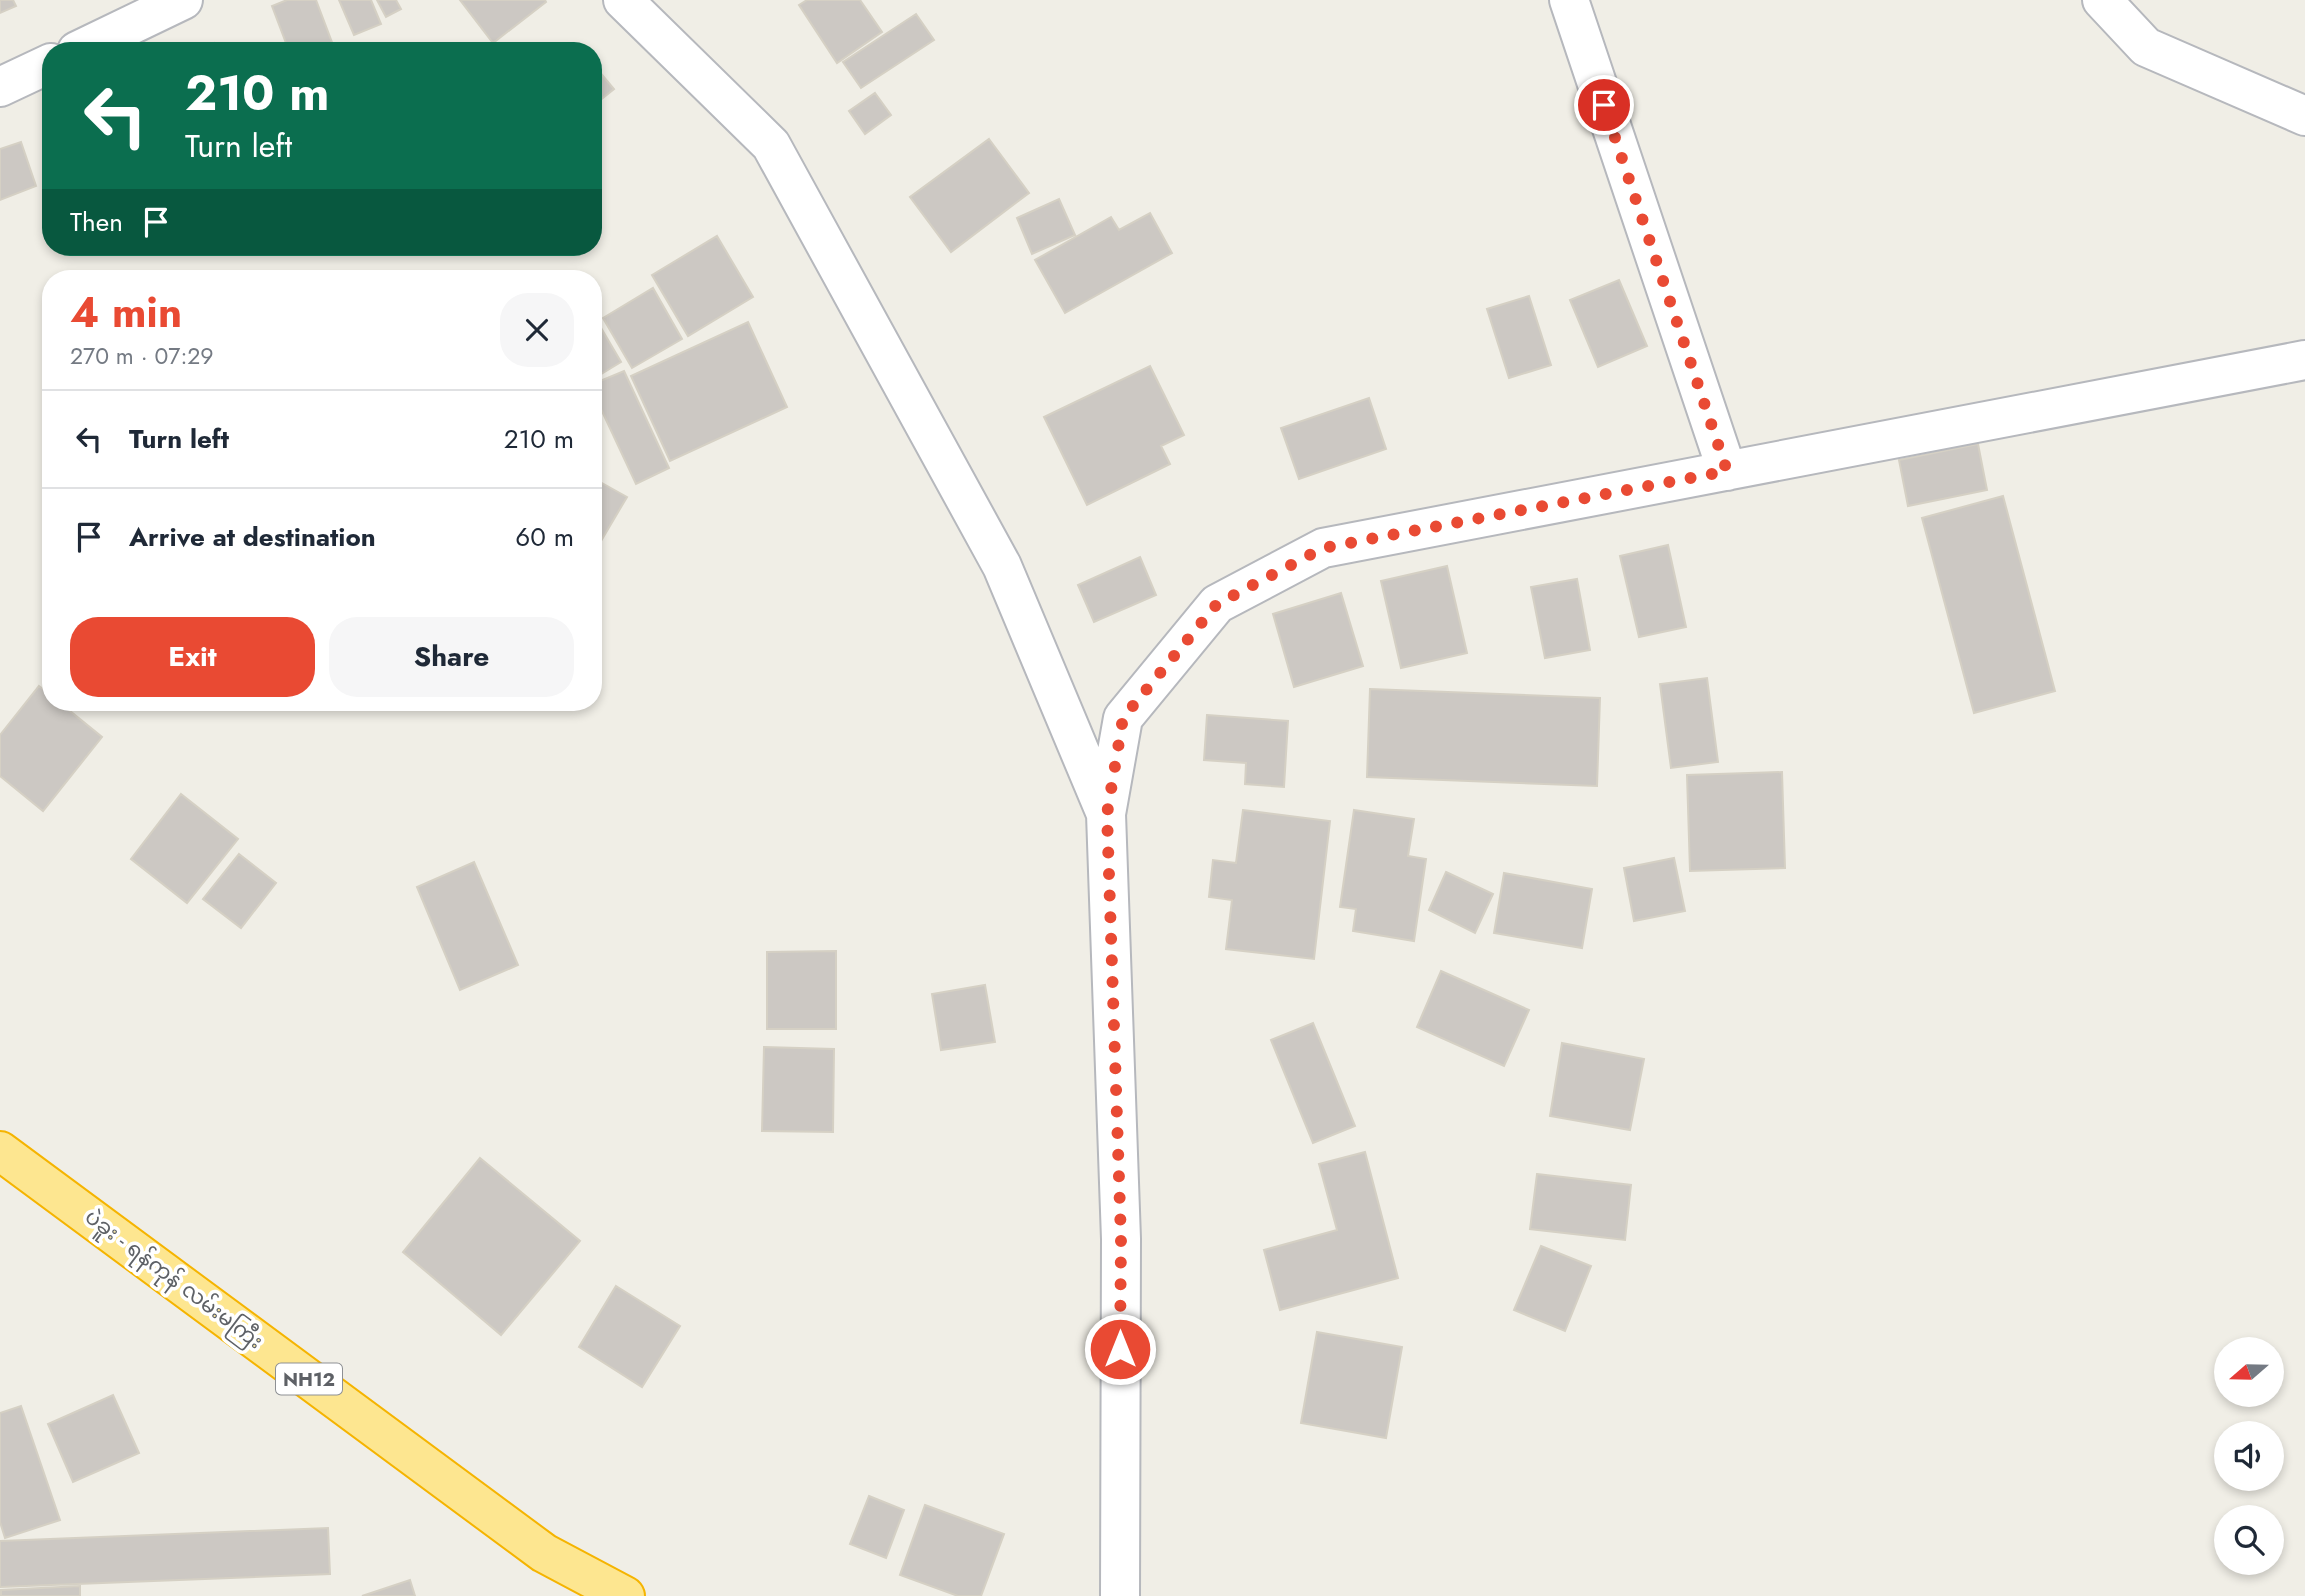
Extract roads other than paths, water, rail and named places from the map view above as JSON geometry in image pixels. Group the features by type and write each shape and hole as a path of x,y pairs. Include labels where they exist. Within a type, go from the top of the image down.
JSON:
{"highway":[{"name":"ပဲခူး - ရန်ကုန် လမ်းမကြီး","path":"0,1151 544,1553 625,1596"}],"street":[{"path":"95,42 183,0"},
{"path":"623,0 771,145 1002,566 1107,814"},
{"path":"1569,0 1727,471"},
{"path":"2102,0 2146,47 2305,116"},
{"path":"0,87 42,67"},
{"path":"1120,1596 1121,1239 1107,814 1123,718 1217,604 1323,548 2305,360"}]}
